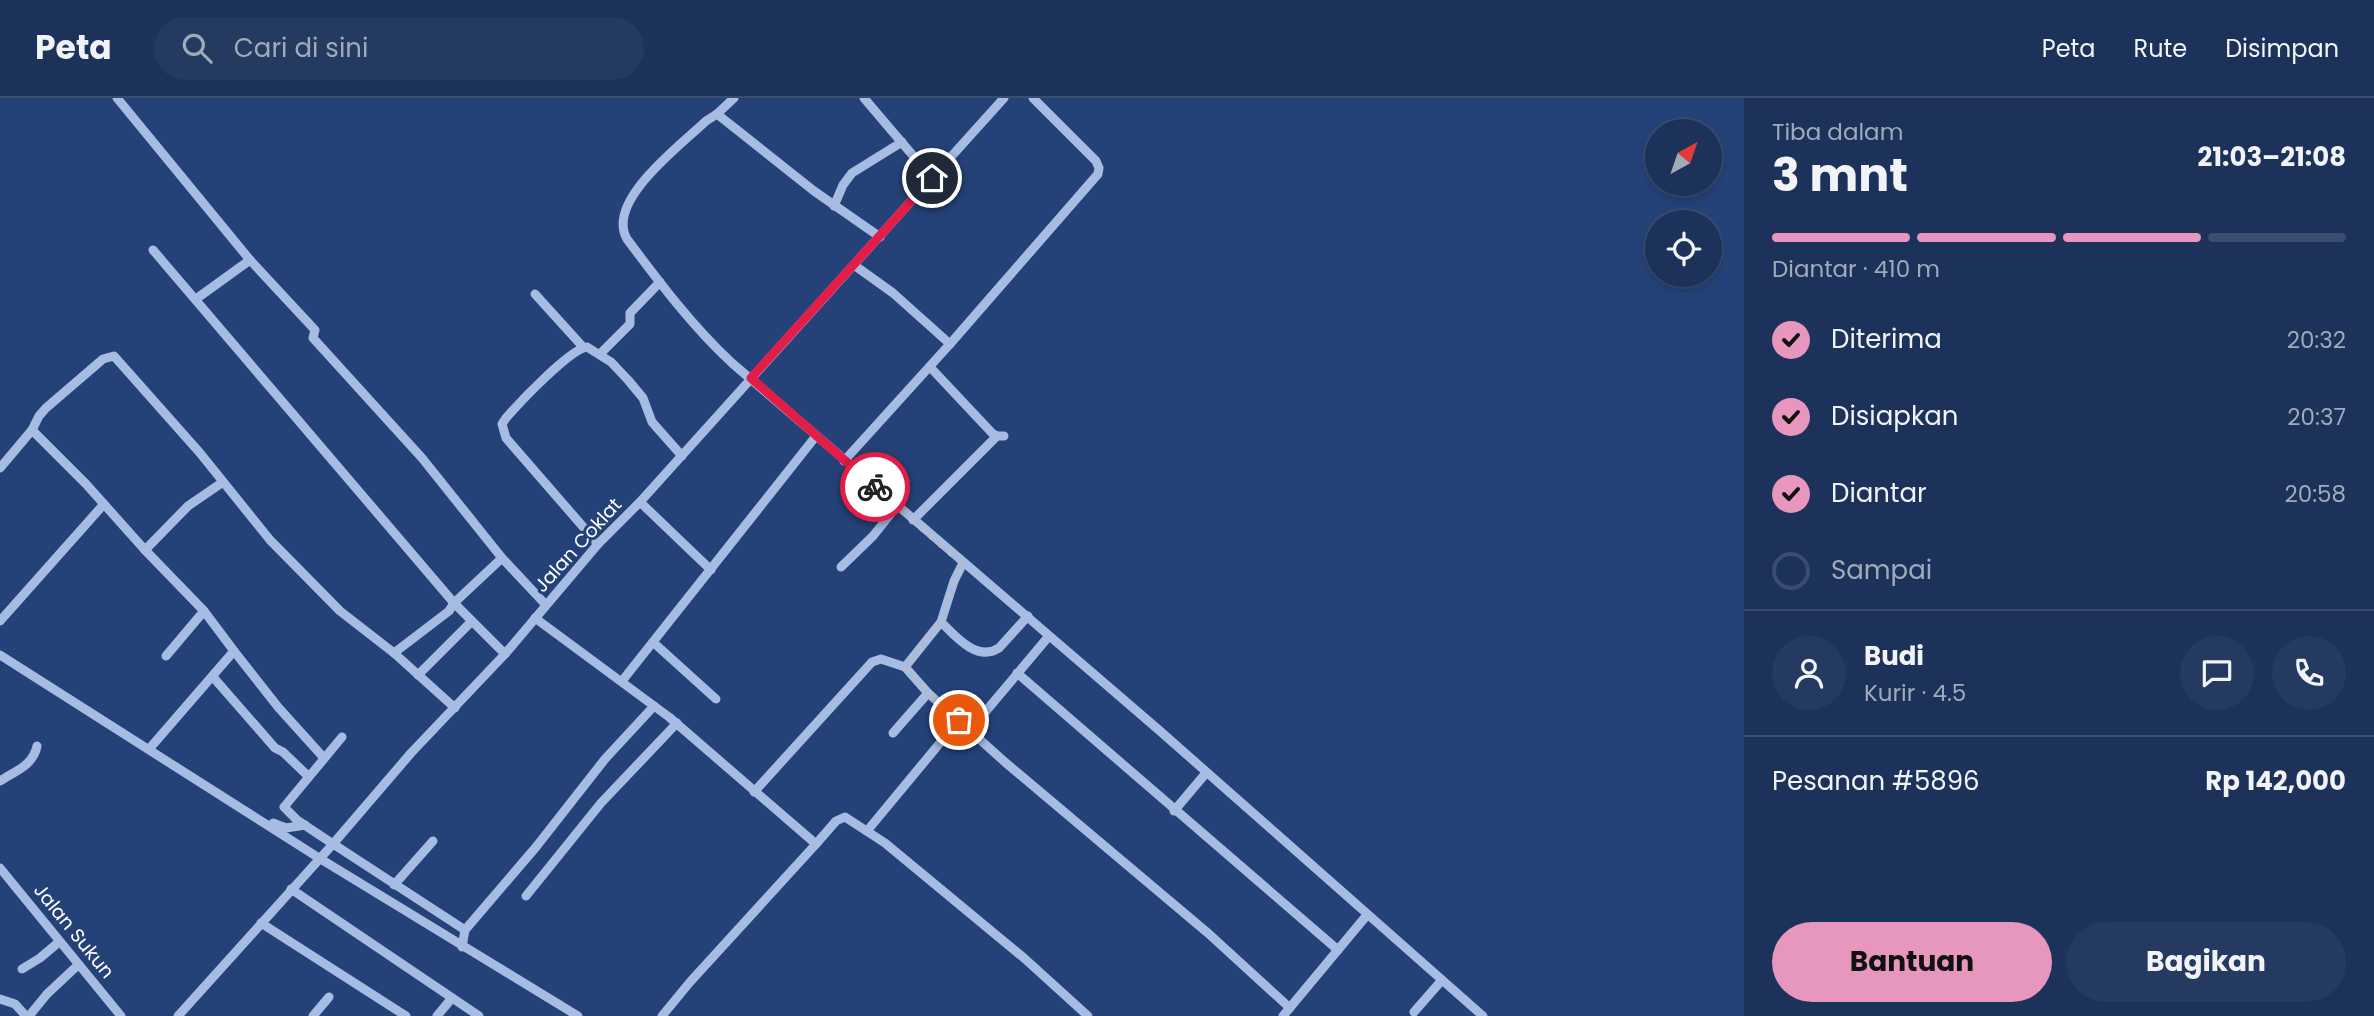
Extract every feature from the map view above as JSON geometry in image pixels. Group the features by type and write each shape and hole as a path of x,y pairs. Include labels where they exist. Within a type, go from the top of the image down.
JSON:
{"street":[{"path":"734,98 641,183 622,220 627,239 660,282 722,354 1028,616 1483,1016"},
{"path":"864,98 932,178"},
{"name":"Jalan Coklat","path":"177,1016 333,844 411,753 505,654 598,544 682,456 1004,98"},
{"path":"845,461 930,368 1098,174 1096,161 1033,98"},
{"path":"120,102 250,260 314,330 313,338 422,458 500,559 546,605"},
{"path":"717,114 834,206 880,237"},
{"path":"834,206 843,185 852,173 902,142"},
{"path":"153,250 454,603 505,654"},
{"path":"196,299 250,260"},
{"path":"854,265 892,293 950,344"},
{"path":"600,354 630,324 630,313 660,282"},
{"path":"535,294 583,347 590,348 611,362 639,394 652,422 682,456"},
{"path":"583,347 565,360 516,407 503,421 502,428 506,438 534,473 598,544"},
{"path":"0,468 32,430 46,408 103,359 114,356 270,540 324,596 394,653 455,708"},
{"path":"913,520 1001,436 930,368"},
{"path":"32,430 204,611 278,707 324,758"},
{"path":"622,681 816,436"},
{"path":"145,550 188,506 223,482"},
{"path":"640,502 711,570"},
{"path":"0,621 104,503"},
{"path":"841,567 873,536 897,506"},
{"path":"394,653 449,611 500,559"},
{"path":"905,667 941,622 963,563"},
{"path":"166,656 204,611"},
{"path":"941,622 974,650 982,652 999,648 1028,616"},
{"path":"536,618 677,723 816,844"},
{"path":"418,675 471,622"},
{"path":"970,730 1049,636"},
{"path":"654,643 716,699"},
{"path":"150,748 234,651"},
{"path":"0,655 319,858 578,1016"},
{"path":"754,792 872,662 881,659 905,667 928,692 1017,772 1209,934 1290,1007"},
{"path":"1017,673 1338,950"},
{"path":"213,677 275,748 283,752 308,776"},
{"path":"894,733 928,692"},
{"path":"462,947 465,930 606,759 654,706"},
{"path":"867,831 959,720"},
{"path":"526,896 601,803 677,723"},
{"path":"342,737 284,807 305,825 465,930"},
{"path":"0,781 15,774 34,755 37,746"},
{"path":"1174,811 1206,773"},
{"path":"218,793 236,800 280,826 292,828 305,825"},
{"path":"662,1016 836,821 845,817 867,831 1024,958 1088,1016"},
{"path":"394,885 433,841"},
{"name":"Jalan Sukun","path":"0,868 121,1016"},
{"path":"291,889 479,1016"},
{"path":"1283,1016 1367,915"},
{"path":"261,923 406,1016"},
{"path":"22,969 59,942"},
{"path":"0,999 15,1004 27,1016 78,965"},
{"path":"1415,1012 1442,980"},
{"path":"313,1016 329,997"},
{"path":"437,1016 452,998"}],"way so far":[{"path":"875,487 963,563 941,622 905,667 959,720"}],"route":[{"path":"875,487 751,378 932,178"}]}
